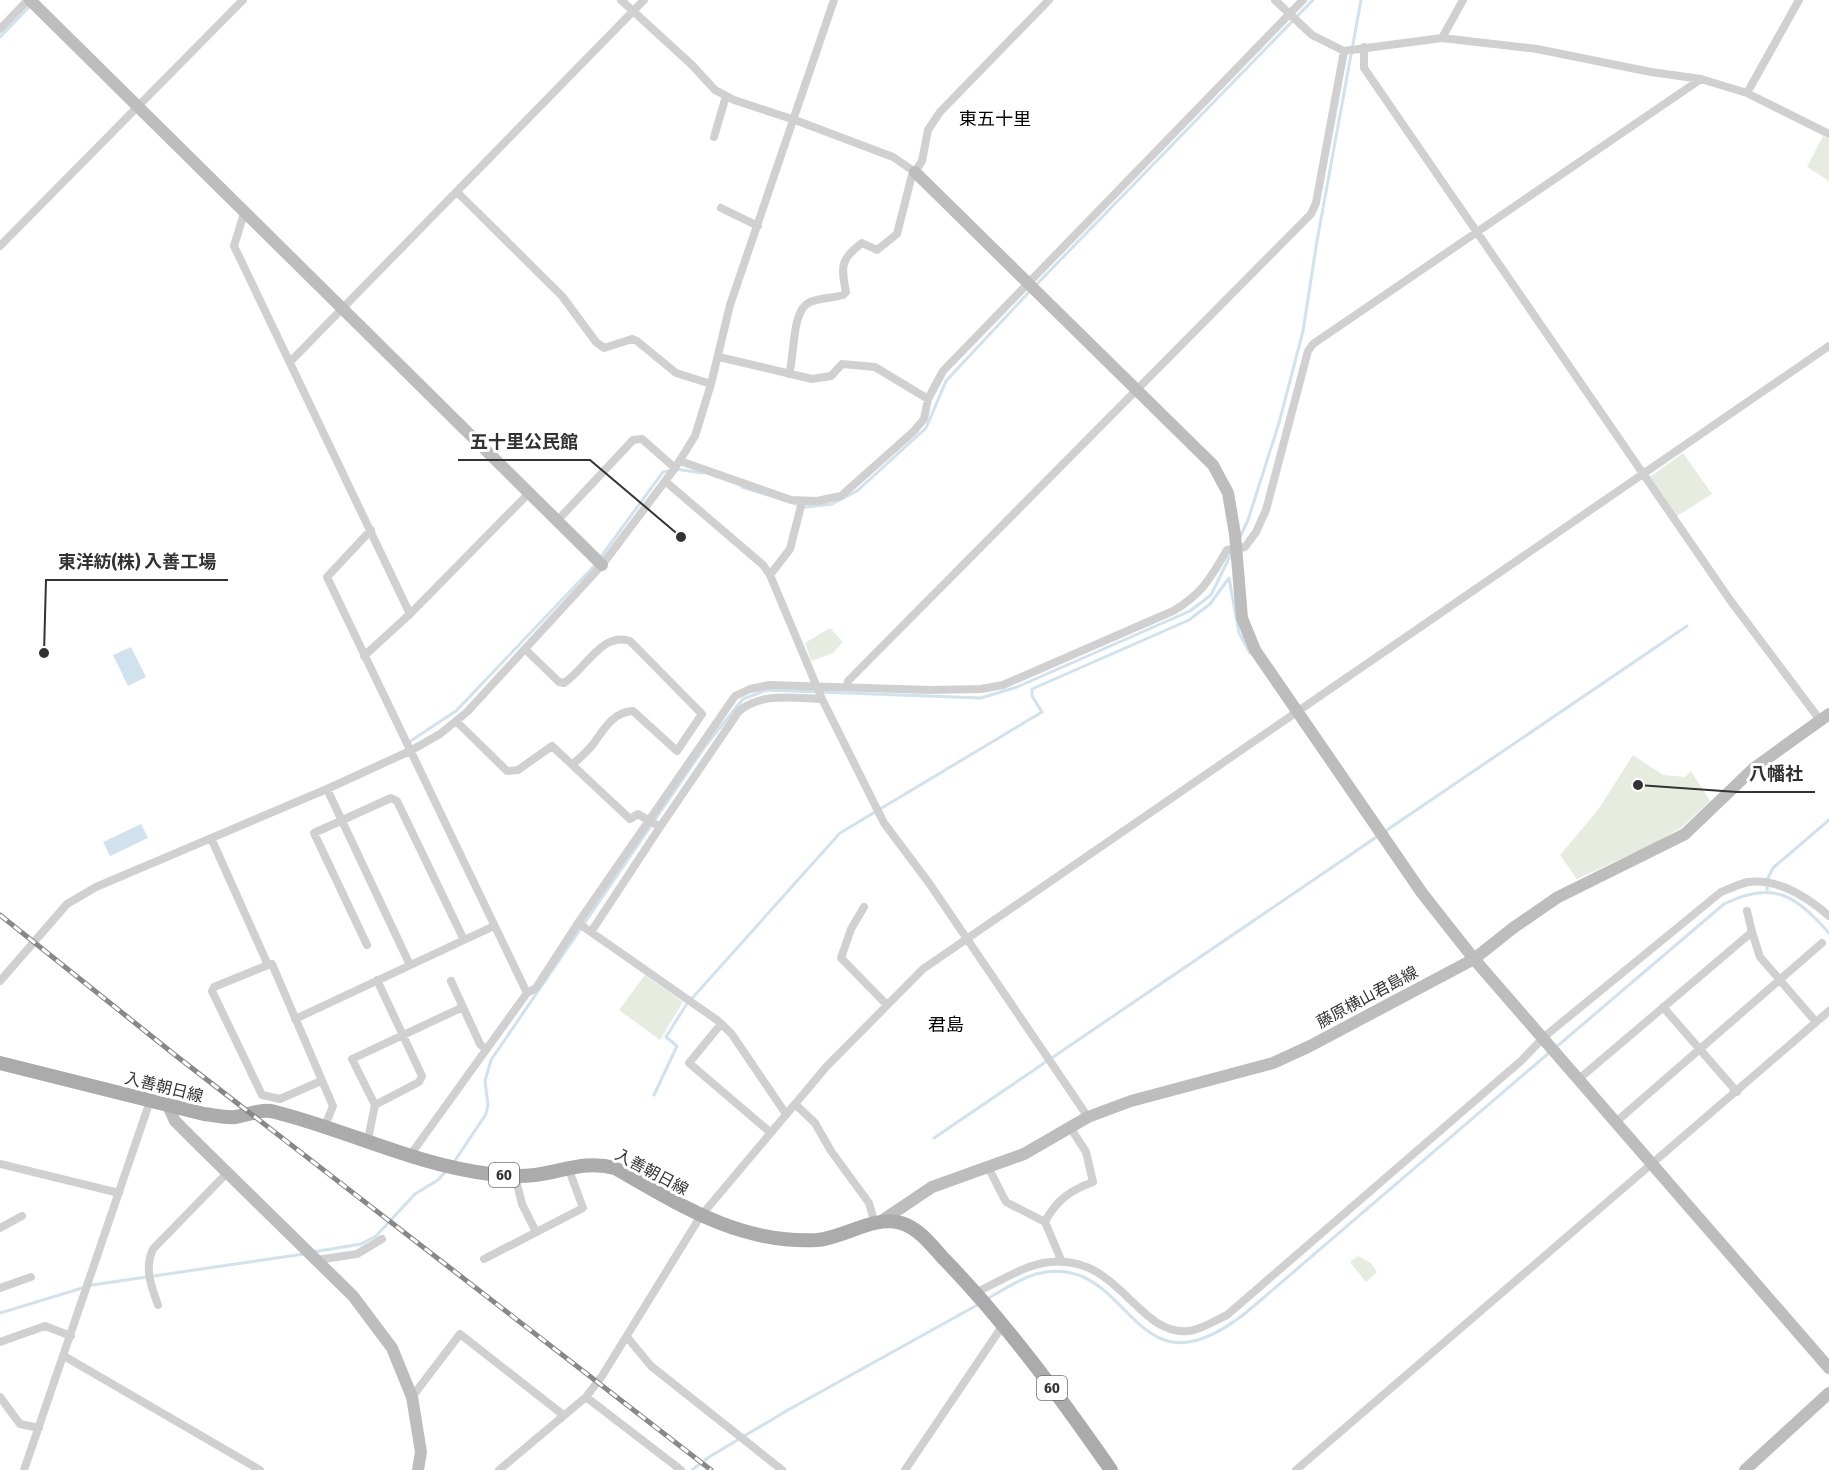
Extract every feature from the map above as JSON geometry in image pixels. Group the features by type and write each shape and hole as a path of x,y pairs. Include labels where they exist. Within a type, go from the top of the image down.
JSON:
{"main road":[{"name":"入善朝日線","path":"0,1063 168,1106 230,1117 257,1111 274,1111 367,1144 411,1154 459,1169 515,1176 534,1175 588,1164 615,1168 700,1217 780,1240 827,1239 887,1221 910,1226 977,1292 1111,1470"}],"street":[{"path":"0,29 29,0 245,210 602,565"},
{"path":"0,246 243,0"},
{"path":"621,0 692,65 715,90 893,158 914,171 1213,465 1228,493 1242,618 1255,650 1422,893 1474,959 1653,1162 1829,1368"},
{"path":"290,362 458,193 644,0"},
{"path":"0,981 67,904 96,887 327,789 410,751 456,720 526,650 602,565 665,482 694,436 719,357 730,305 795,120 834,0"},
{"path":"789,374 793,363 797,316 803,307 809,302 843,296 846,292 842,272 843,262 853,249 862,243 877,250 897,234 914,171 922,161 928,130 940,112 1049,0"},
{"path":"1275,0 1312,35 1344,51 1442,38 1537,49 1651,72 1701,79 1748,93 1829,134"},
{"path":"557,520 633,440 642,439 677,465 802,502 841,496 860,482 924,419 928,399 943,371 1173,137 1303,0"},
{"path":"1442,38 1463,0"},
{"path":"1748,93 1799,0"},
{"path":"1364,47 1364,68 1730,600 1824,717"},
{"path":"848,686 848,681 1138,392 1311,213 1316,203 1344,51"},
{"path":"411,1154 527,993 536,988 648,818 735,696 750,688 769,685 930,690 981,689 1003,685 1173,610 1195,598 1207,584 1227,550 1245,547 1256,532 1266,510 1308,351 1313,344 1701,79"},
{"path":"714,137 726,96"},
{"path":"458,193 562,296 596,342 604,348 632,339 676,373 711,384"},
{"path":"721,208 758,226"},
{"path":"245,210 234,246 410,614"},
{"path":"499,1470 562,1414 586,1397 602,1377 700,1217 826,1066 923,969 1829,346"},
{"path":"719,357 812,379 831,376 842,364 875,367 928,399"},
{"path":"665,482 763,565 770,574 822,699 884,824 929,883 1088,1117"},
{"path":"364,656 410,614 529,493"},
{"path":"770,574 790,549 802,502"},
{"path":"370,530 327,577 527,993"},
{"path":"526,650 559,682 564,683 607,642 622,638 630,641 702,714 677,751 633,711 630,711 611,720 597,735 595,742 573,764"},
{"path":"591,932 739,711 748,703 769,698 822,699"},
{"name":"藤原横山君島線","path":"875,1224 932,1187 1024,1154 1088,1117 1131,1101 1273,1063 1474,959 1558,897 1684,834 1754,768 1824,717"},
{"path":"456,720 507,771 518,770 552,746 630,819 638,814 660,827"},
{"path":"327,789 410,965"},
{"path":"367,945 314,833 391,798 397,801 464,940"},
{"path":"211,838 268,965"},
{"path":"977,1292 1048,1262 1074,1262 1091,1268 1122,1289 1152,1322 1164,1328 1188,1331 1227,1315 1522,1060 1544,1038 1721,892 1748,882 1777,884 1798,894 1829,916"},
{"path":"864,907 850,930 841,958 887,1005"},
{"path":"1747,911 1760,957 1816,1022"},
{"path":"578,923 731,1033 786,1113"},
{"path":"295,1019 494,926"},
{"path":"1580,1078 1752,932"},
{"path":"1617,1121 1822,943"},
{"path":"321,1081 280,1100 262,1095 212,991 214,987 272,964 333,1106 324,1128"},
{"path":"375,1105 419,1082 422,1076 377,980"},
{"path":"451,981 480,1044 486,1050"},
{"path":"367,1144 375,1105 352,1059 463,1007"},
{"path":"1663,1007 1737,1092"},
{"path":"1296,1470 1829,1011"},
{"path":"721,1024 689,1063 770,1132"},
{"path":"24,1470 150,1101"},
{"path":"795,1104 815,1123 831,1151 869,1203 875,1224"},
{"path":"168,1106 175,1121 352,1296 392,1348 412,1397 421,1452 418,1470"},
{"path":"1045,1222 1052,1208 1072,1190 1093,1182 1086,1152 1070,1127"},
{"path":"0,1164 119,1193"},
{"path":"484,1259 583,1208 568,1167"},
{"path":"988,1167 1006,1202 1045,1222 1062,1262"},
{"path":"158,1305 148,1272 148,1261 153,1249 227,1173"},
{"path":"515,1176 522,1204 536,1232"},
{"path":"0,1228 22,1216"},
{"path":"316,1260 357,1254 382,1239"},
{"path":"0,1288 31,1277"},
{"path":"905,1470 1003,1325"},
{"path":"0,1342 45,1326 71,1336"},
{"path":"412,1397 460,1334 562,1414"},
{"path":"627,1337 651,1366 782,1470"},
{"path":"64,1356 260,1470"},
{"path":"1749,1469 1829,1393"},
{"path":"0,1397 20,1424 39,1428"},
{"path":"586,1397 681,1470"}],"shaded area":[{"path":"1823,136 1829,139 1829,181 1807,167"},
{"path":"1683,453 1712,494 1677,516 1650,477"},
{"path":"830,628 843,642 833,653 811,661 805,643"},
{"path":"1633,755 1663,775 1685,777 1691,771 1710,801 1682,827 1659,841 1577,879 1560,855 1598,810"},
{"path":"645,975 683,1002 660,1040 619,1010"},
{"path":"1358,1256 1371,1263 1377,1272 1366,1282 1350,1262"}],"water":[{"path":"131,647 146,677 128,686 113,655"},
{"path":"141,824 148,838 110,856 103,842"}],"waterway":[{"path":"1034,287 1313,0"},
{"path":"1240,537 1248,520 1279,423 1303,331 1361,0"},
{"path":"0,37 30,6"},
{"path":"742,487 806,507 832,504 857,491 926,428 946,381 1030,291"},
{"path":"676,469 702,473"},
{"path":"600,558 663,472 670,471"},
{"path":"454,1162 486,1114 488,1105 485,1081 491,1060 706,745 743,699 766,690 981,698 1017,687 1190,611 1211,595 1231,554"},
{"path":"409,742 456,711 596,564"},
{"path":"654,1095 677,1046 666,1037 686,1005 840,833 1042,712 1032,696 1032,689 1189,620 1210,604 1229,578 1239,633 1250,653"},
{"path":"1384,832 1687,626"},
{"path":"1767,892 1768,878 1773,868 1829,820"},
{"path":"934,1138 1378,836"},
{"path":"1555,1048 1724,904 1757,893 1782,895 1805,909 1829,933"},
{"path":"987,1299 1036,1274 1069,1272 1094,1283 1154,1335 1178,1343 1208,1336 1248,1311 1550,1052"},
{"path":"313,1252 361,1244 376,1236 415,1194 438,1180 446,1171"},
{"path":"0,1313 92,1285 304,1254"},
{"path":"692,1470 709,1457 788,1410 979,1304"}],"railway":[{"path":"0,915 175,1055 711,1470"}],"place":[{"name":"五十里公民館","path":"681,537"},
{"name":"東洋紡(株) 入善工場","path":"44,653"},
{"name":"八幡社","path":"1638,785"}],"district":[{"name":"東五十里","path":"995,119"},
{"name":"君島","path":"946,1025"}]}
